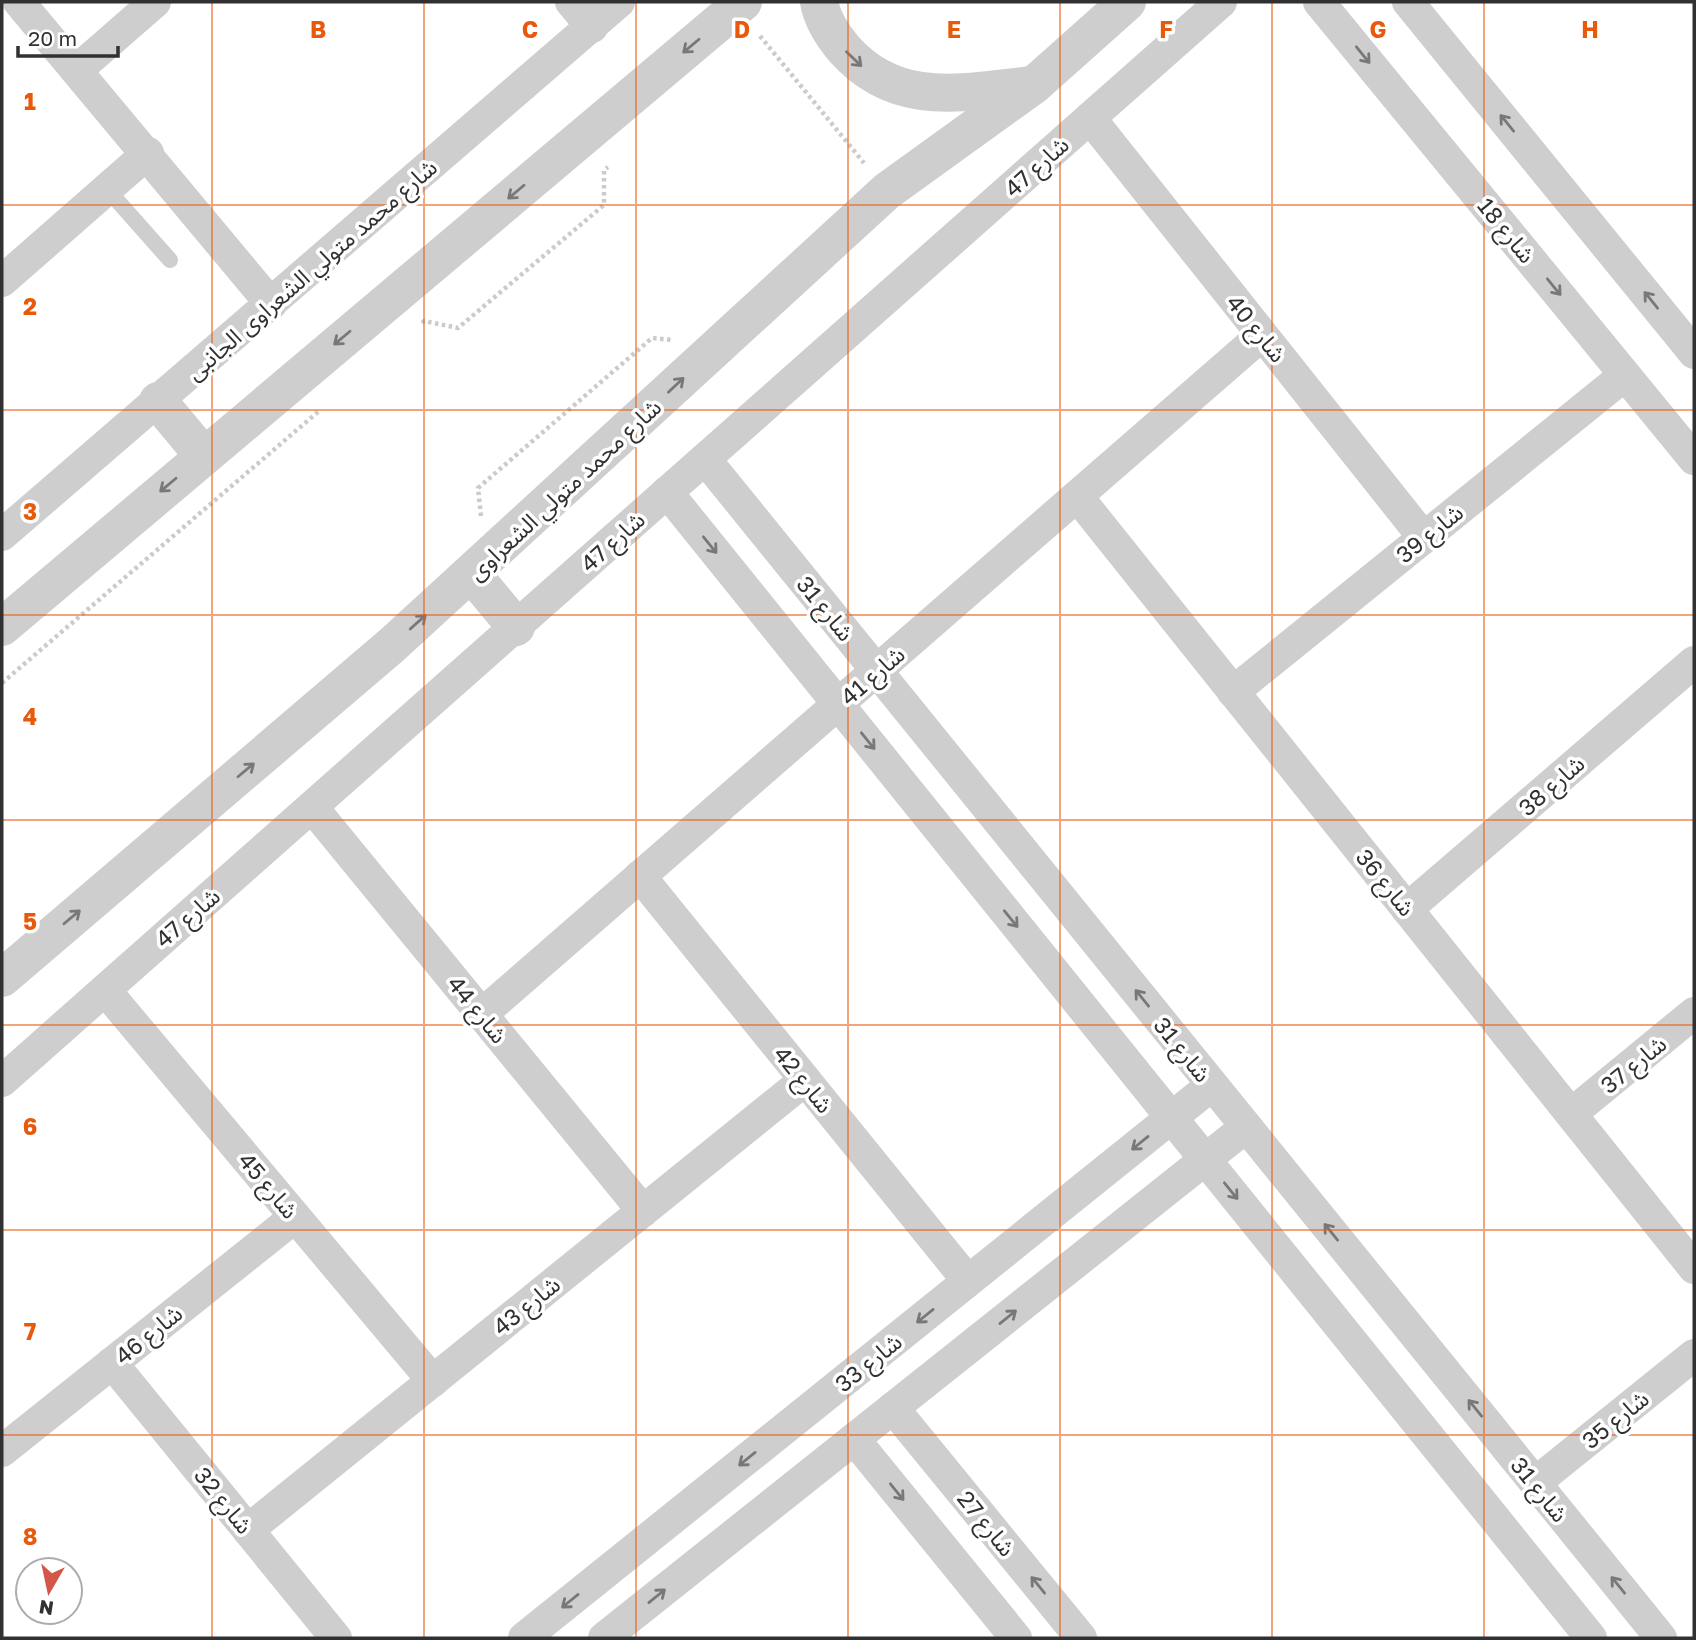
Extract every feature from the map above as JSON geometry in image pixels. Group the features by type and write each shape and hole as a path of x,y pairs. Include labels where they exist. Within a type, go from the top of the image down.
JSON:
{"street":[{"path":"19,2 148,153 271,304"},
{"path":"77,69 155,2"},
{"path":"571,2 592,27"},
{"name":"شارع محمد متولي الشعراوى الجانبى","path":"2,535 619,2"},
{"path":"2,627 202,455 743,2"},
{"path":"819,2 834,38 856,63 884,81 916,92 949,94 1034,85"},
{"name":"شارع محمد متولي الشعراوى","path":"2,978 392,645 887,191 1034,85 1127,2"},
{"name":"شارع 47","path":"2,1081 1222,2"},
{"name":"شارع 18","path":"1319,2 1694,459"},
{"path":"1408,2 1694,353"},
{"name":"شارع 40","path":"1090,118 1424,538"},
{"path":"2,281 148,153"},
{"name":"شارع 41","path":"482,1014 1262,335"},
{"name":"شارع 39","path":"1233,692 1625,374"},
{"path":"158,401 202,455"},
{"name":"شارع 31","path":"705,459 1661,1638"},
{"path":"667,492 1591,1638"},
{"name":"شارع 36","path":"1077,496 1694,1268"},
{"path":"472,573 516,627"},
{"name":"شارع 38","path":"1407,909 1694,662"},
{"name":"شارع 44","path":"312,807 643,1210"},
{"name":"شارع 42","path":"640,876 968,1281"},
{"name":"شارع 45","path":"105,990 433,1381"},
{"name":"شارع 37","path":"1571,1114 1694,1013"},
{"name":"شارع 43","path":"248,1530 805,1080"},
{"name":"شارع 33","path":"524,1638 1212,1085"},
{"path":"604,1638 1246,1127"},
{"name":"شارع 46","path":"2,1451 295,1217"},
{"name":"شارع 35","path":"1535,1483 1694,1355"},
{"name":"شارع 32","path":"112,1363 336,1638"},
{"name":"شارع 27","path":"893,1408 1081,1638"},
{"path":"854,1439 1012,1637"}],"lane":[{"path":"107,189 170,260"}],"path":[{"path":"751,44 761,35 872,173"},
{"path":"413,330 424,321 458,328 604,205 604,170 615,161"},
{"path":"481,517 478,488 488,479 652,338 683,341"},
{"path":"2,682 330,402"}]}
